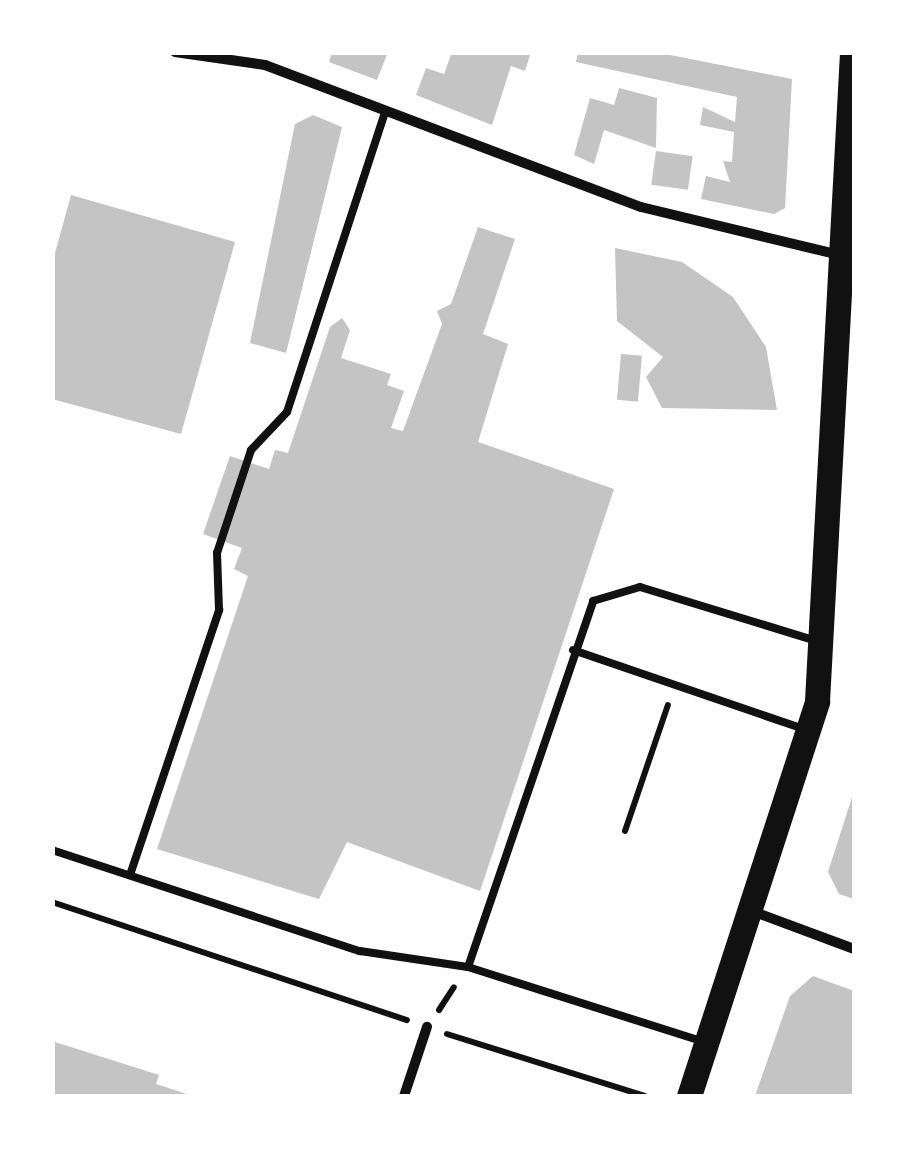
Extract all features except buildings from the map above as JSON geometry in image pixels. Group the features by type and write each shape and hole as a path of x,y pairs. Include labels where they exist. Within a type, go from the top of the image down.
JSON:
{"main road":[{"path":"689,1096 808,730 821,642 846,256 852,52"}],"street":[{"path":"175,52 264,65 641,207 846,256"},
{"path":"751,910 854,949"},
{"path":"404,1096 427,1027"}],"lane":[{"path":"130,875 219,610 217,553 252,450 287,412 384,112"},
{"path":"468,967 593,602 640,587 821,642"},
{"path":"574,650 808,730"},
{"path":"52,850 360,951 468,967 707,1043"}],"path":[{"path":"625,830 674,684"},
{"path":"52,902 645,1096"},
{"path":"427,1027 468,967"}]}
